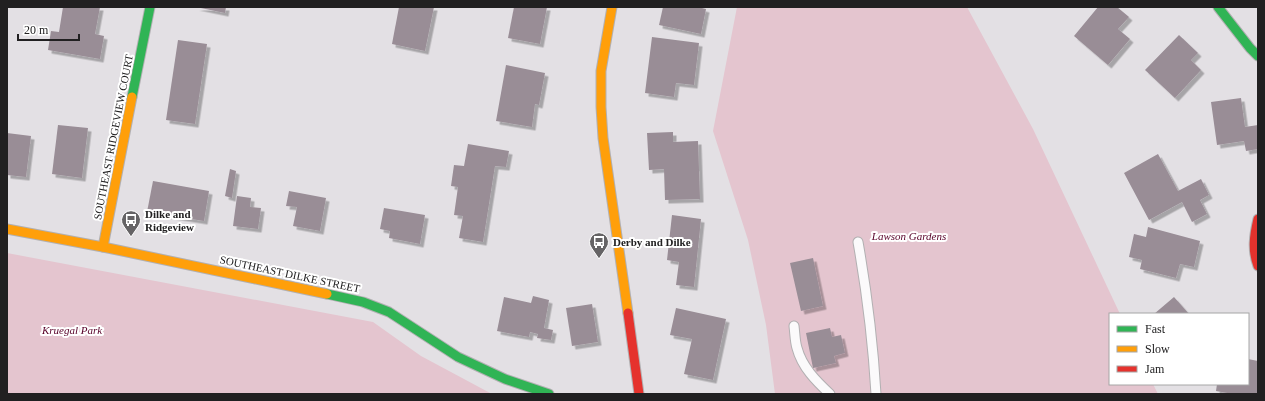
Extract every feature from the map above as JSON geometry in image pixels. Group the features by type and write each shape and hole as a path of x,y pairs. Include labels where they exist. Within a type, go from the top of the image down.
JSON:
{"street":[{"name":"SOUTHEAST RIDGEVIEW COURT","path":"103,247 150,7"},
{"path":"612,7 601,71 603,138 639,394"},
{"path":"1218,7 1258,56"},
{"path":"1258,219 1253,241 1258,266"},
{"name":"SOUTHEAST DILKE STREET","path":"7,229 103,247 363,302 389,312 458,357 505,379 549,394"}],"lane":[{"path":"858,242 869,312 876,394"},
{"path":"794,326 797,348 804,364 816,381 830,394"}],"green space":[{"name":"Lawson Gardens","path":"737,7 967,7 1033,129 1120,313 1109,313 1109,385 1154,385 1158,394 775,394 766,325 748,240 713,131"},
{"name":"Kruegal Park","path":"7,253 373,322 421,356 492,394 7,394"}],"building":[{"path":"63,7 100,7 95,34 104,36 100,59 48,50 51,31 59,32"},
{"path":"196,7 226,7 225,13"},
{"path":"399,7 434,7 425,51 392,44"},
{"path":"514,7 547,7 540,44 508,38"},
{"path":"663,7 698,7 706,9 701,34 659,25"},
{"path":"1098,7 1117,7 1129,17 1118,29 1130,39 1108,65 1074,36"},
{"path":"1179,35 1198,53 1191,60 1201,70 1175,98 1145,70"},
{"path":"652,37 699,43 694,85 676,83 674,97 645,93"},
{"path":"178,40 207,44 195,124 166,120"},
{"path":"506,65 545,73 539,105 535,104 532,127 496,121"},
{"path":"1241,98 1245,127 1258,125 1258,149 1246,151 1244,141 1217,145 1211,102"},
{"path":"58,125 88,128 82,178 52,174"},
{"path":"673,132 673,142 698,141 700,199 665,200 664,169 649,170 647,133"},
{"path":"7,133 31,136 26,177 7,175"},
{"path":"468,144 509,151 506,167 495,166 483,242 459,238 463,216 454,215 458,187 451,186 454,165 464,166"},
{"path":"1158,154 1178,191 1201,179 1209,195 1200,200 1207,214 1192,222 1182,202 1149,220 1124,173"},
{"path":"230,169 236,171 232,198 225,196"},
{"path":"153,181 209,191 204,221 147,212"},
{"path":"289,191 326,198 320,231 293,226 297,207 286,206"},
{"path":"237,196 251,198 250,207 261,208 258,229 233,226"},
{"path":"384,208 425,215 420,244 389,238 390,231 380,229"},
{"path":"672,215 701,219 694,287 676,285 679,262 667,260"},
{"path":"1148,227 1200,241 1194,267 1180,264 1176,278 1140,269 1142,260 1129,257 1134,234 1146,237"},
{"path":"813,258 823,306 801,311 790,263"},
{"path":"533,296 549,300 544,328 553,330 551,340 537,338 538,334 530,332 529,337 497,331 504,297 531,303"},
{"path":"1174,297 1188,313 1155,313"},
{"path":"592,304 598,342 572,346 566,308"},
{"path":"676,308 726,319 713,380 684,374 692,339 670,335"},
{"path":"830,328 832,337 841,335 845,353 834,356 836,363 813,368 806,333"},
{"path":"1249,359 1258,361 1258,394 1233,394 1216,391 1217,385 1249,385"}],"traffic: fast":[{"path":"132,97 150,7"},
{"path":"1218,7 1258,56"},
{"path":"327,294 363,302 389,312 458,357 505,379 549,394"}],"traffic: slow":[{"path":"612,7 601,71 601,107 603,138 628,313"},
{"path":"103,247 132,97"},
{"path":"7,229 103,247 327,294"}],"traffic: jam":[{"path":"1258,219 1254,243 1258,266"},
{"path":"628,313 639,394"}],"place":[{"name":"Dilke and Ridgeview","path":"131,237"},
{"name":"Derby and Dilke","path":"599,259"}]}
